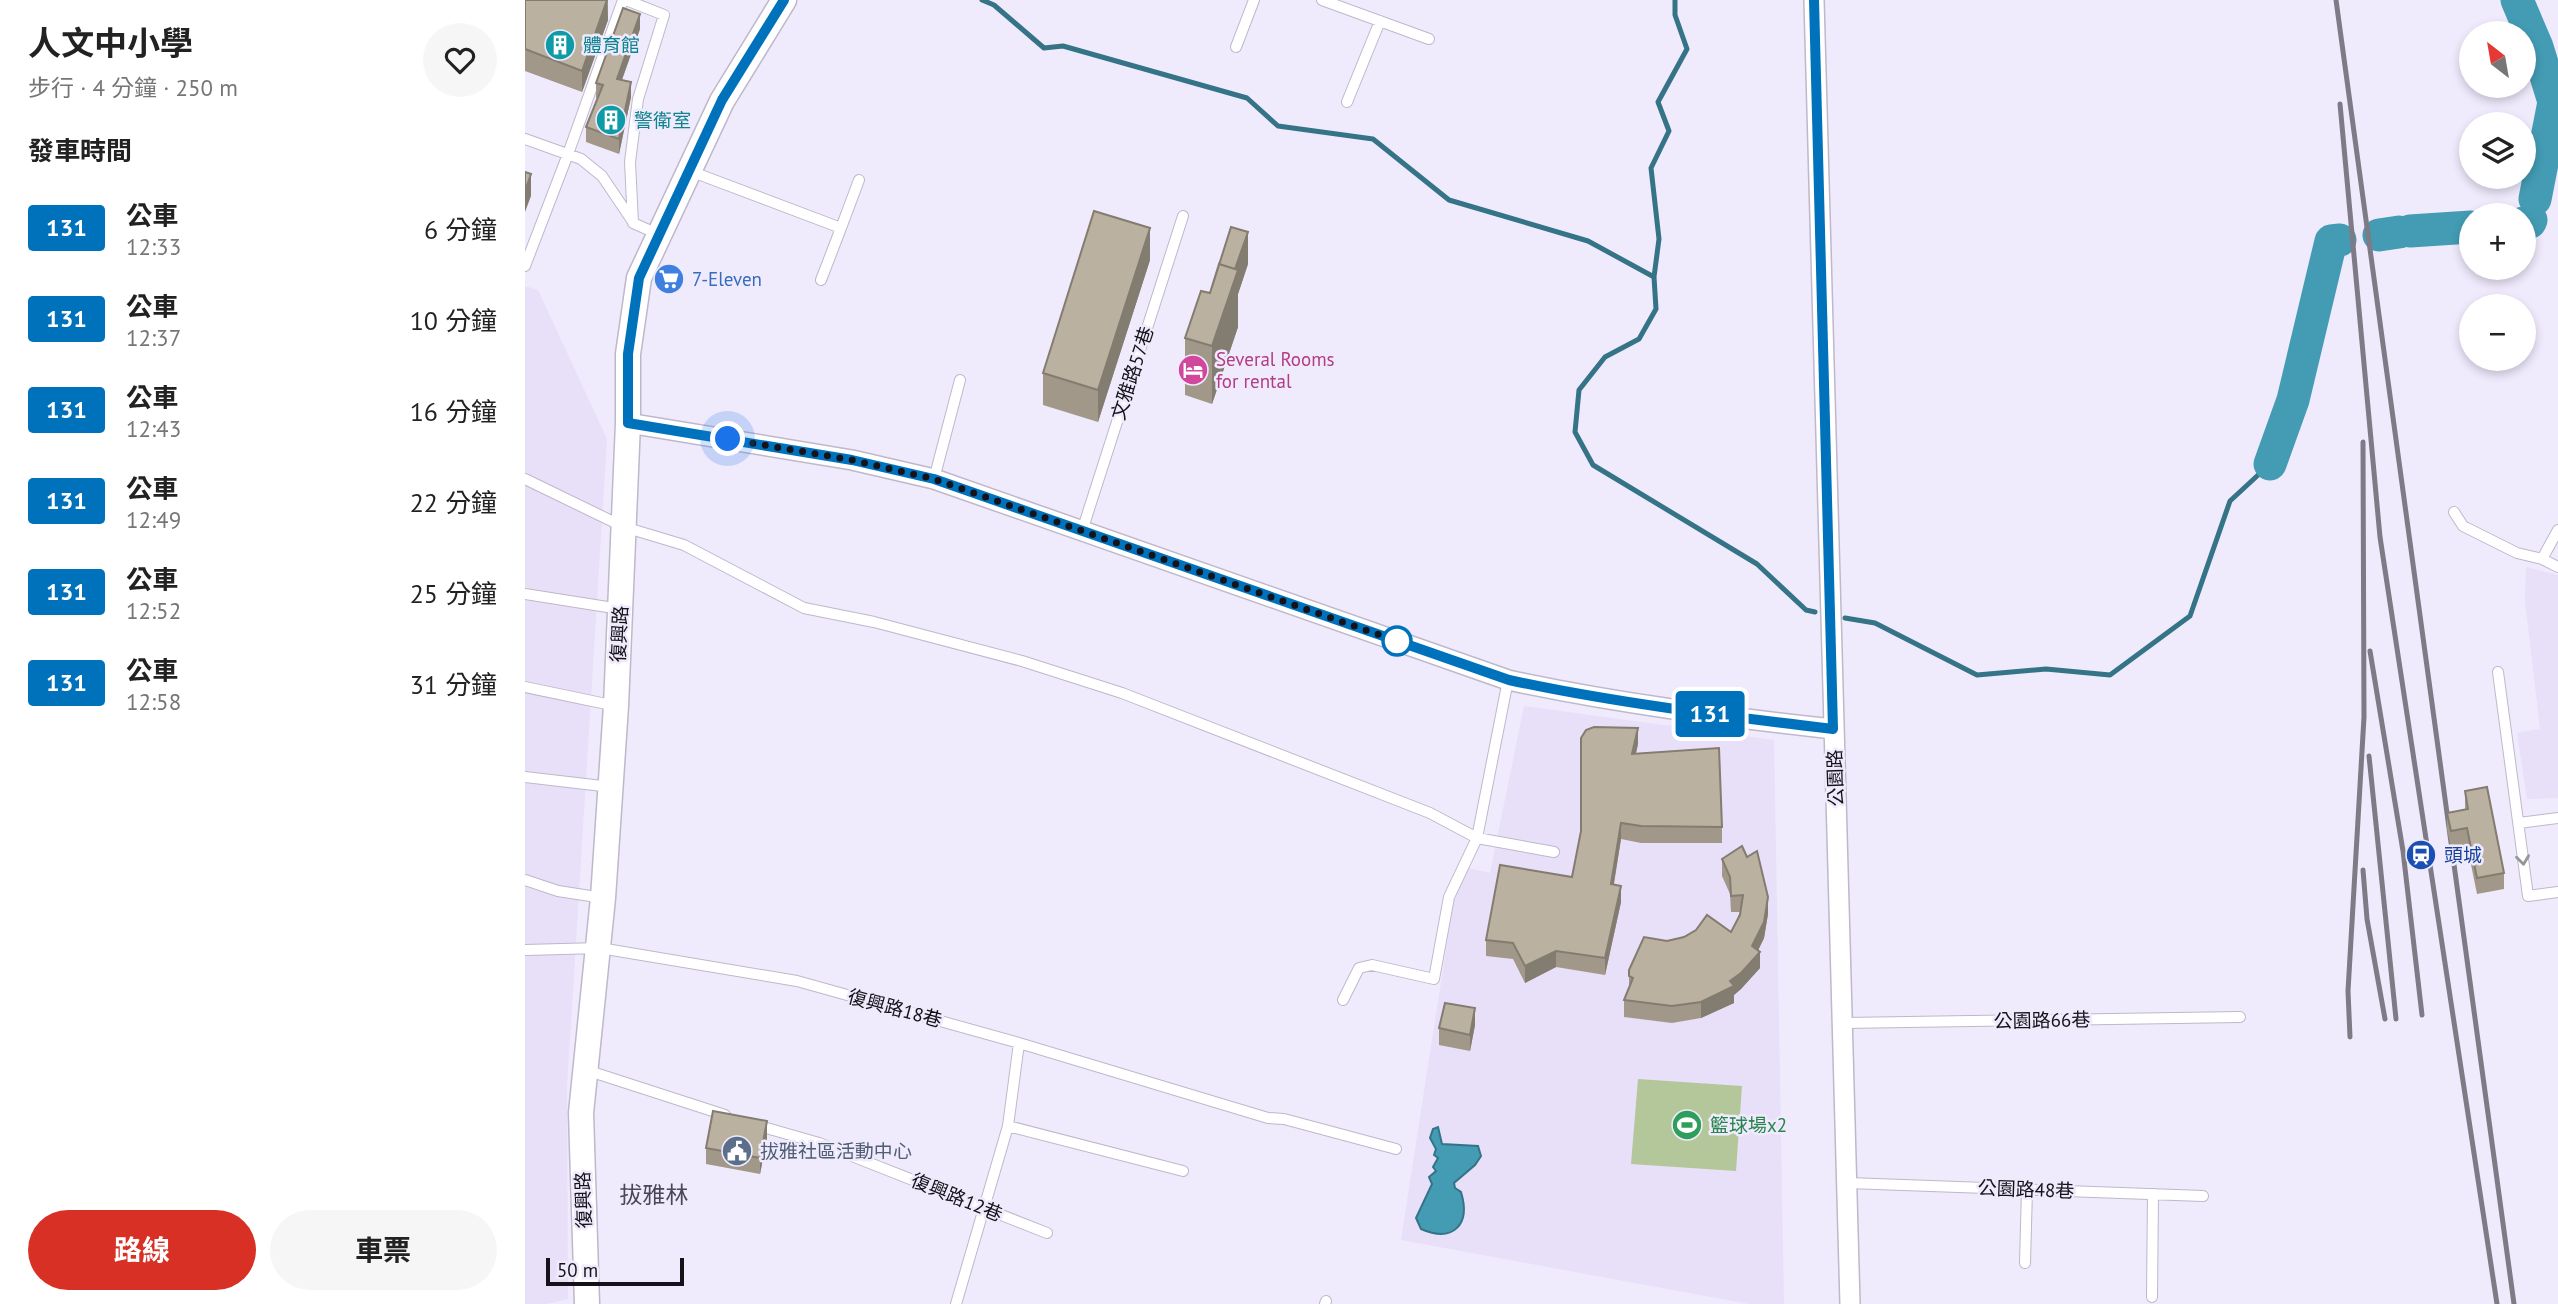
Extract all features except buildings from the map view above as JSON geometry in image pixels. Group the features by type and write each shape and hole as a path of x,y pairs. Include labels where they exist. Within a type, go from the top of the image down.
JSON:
{"street":[{"name":"復興路","path":"587,1304 581,1113 600,948 616,706 628,423 628,354 639,278 661,236 722,100 784,0"},
{"name":"公園路","path":"1814,0 1850,1304"},
{"path":"628,423 852,460 934,479 1509,680 1554,690 1727,717 1833,729"}],"lane":[{"path":"525,266 624,0 664,15 638,99 630,162 633,223"},
{"path":"1236,47 1254,0"},
{"path":"1322,0 1429,38"},
{"path":"1347,102 1380,21"},
{"path":"525,139 581,159 602,176 633,223 661,236"},
{"path":"689,171 841,228"},
{"path":"821,280 859,180"},
{"name":"文雅路57巷","path":"1082,531 1183,216"},
{"path":"934,479 960,380"},
{"path":"525,479 624,527 684,545 804,608 874,622 1022,661 1122,693 1430,814 1477,838 1554,852"},
{"path":"2454,512 2463,526 2517,553 2542,559 2558,567"},
{"path":"2542,559 2558,530"},
{"path":"525,594 620,609"},
{"path":"2498,672 2528,896 2558,892"},
{"path":"1343,1000 1359,968 1372,965 1434,979 1449,897 1477,838 1509,680"},
{"path":"525,687 616,706"},
{"path":"525,777 611,787"},
{"path":"2519,823 2558,818"},
{"path":"525,880 558,891 603,898"},
{"name":"復興路18巷","path":"525,950 600,948 797,981 1019,1043 1268,1118 1284,1119 1396,1149"},
{"name":"公園路66巷","path":"1844,1023 2240,1017"},
{"path":"955,1304 1008,1126 1019,1043"},
{"path":"586,1070 731,1118"},
{"name":"復興路12巷","path":"743,1121 819,1143 1047,1233"},
{"path":"1008,1126 1183,1171"},
{"name":"公園路48巷","path":"1848,1183 2203,1196"},
{"path":"2025,1263 2027,1189"},
{"path":"2152,1297 2153,1194"}],"shaded area":[{"path":"525,286 538,290 607,439 567,1087 568,1299 546,1304 525,1304"},
{"path":"2526,567 2558,575 2558,798 2527,799 2517,733 2540,729 2525,601"},
{"path":"1524,706 1774,740 1784,1304 1749,1304 1401,1240 1459,866 1490,873"}],"green space":[{"name":"籃球場x2","path":"1638,1079 1742,1086 1736,1171 1631,1164"}],"water":[{"path":"1438,1127 1442,1144 1478,1146 1481,1156 1475,1165 1454,1183 1455,1188 1461,1192 1463,1214 1457,1228 1442,1234 1421,1229 1416,1218 1432,1184 1429,1177 1436,1171 1433,1167 1438,1158 1434,1155 1436,1149 1430,1138 1433,1129"}],"waterway":[{"path":"982,0 994,5 1044,48 1063,46 1247,98 1278,126 1373,139 1449,200 1588,241 1654,277 1656,309 1639,339 1605,357 1579,390 1575,432 1593,465 1757,564 1806,610 1815,612"},
{"path":"1654,277 1659,239 1651,168 1669,131 1658,102 1687,49 1675,15 1675,0"},
{"path":"2517,0 2537,47 2554,102 2535,199"},
{"path":"2410,231 2459,228"},
{"path":"2379,235 2399,232"},
{"path":"2270,464 2293,400 2331,241 2340,240"},
{"path":"1845,618 1875,623 1977,675 2046,669 2110,675 2190,616 2230,501 2270,464"}],"railway":[{"path":"2336,0 2514,1304"},
{"path":"2340,104 2380,537 2497,1304"},
{"path":"2350,1037 2348,991 2364,717 2363,442"},
{"path":"2370,651 2403,851 2422,1015"},
{"path":"2369,756 2396,1019"},
{"path":"2363,870 2367,919 2385,1019"}],"bus line":[{"name":"131","path":"784,0 722,100 661,236 639,278 628,354 628,423 852,460 934,479 1509,680 1554,690 1727,717 1833,729 1814,0"}],"place":[{"name":"體育館","path":"560,45"},
{"name":"警衛室","path":"611,120"},
{"name":"7-Eleven","path":"669,279"},
{"name":"Several Rooms for rental","path":"1193,370"},
{"name":"頭城","path":"2421,855"},
{"name":"籃球場x2","path":"1687,1125"},
{"name":"拔雅社區活動中心","path":"737,1151"}],"district":[{"name":"拔雅林","path":"654,1195"}],"route":[{"path":"728,439 852,460 934,479 1397,641"}]}
